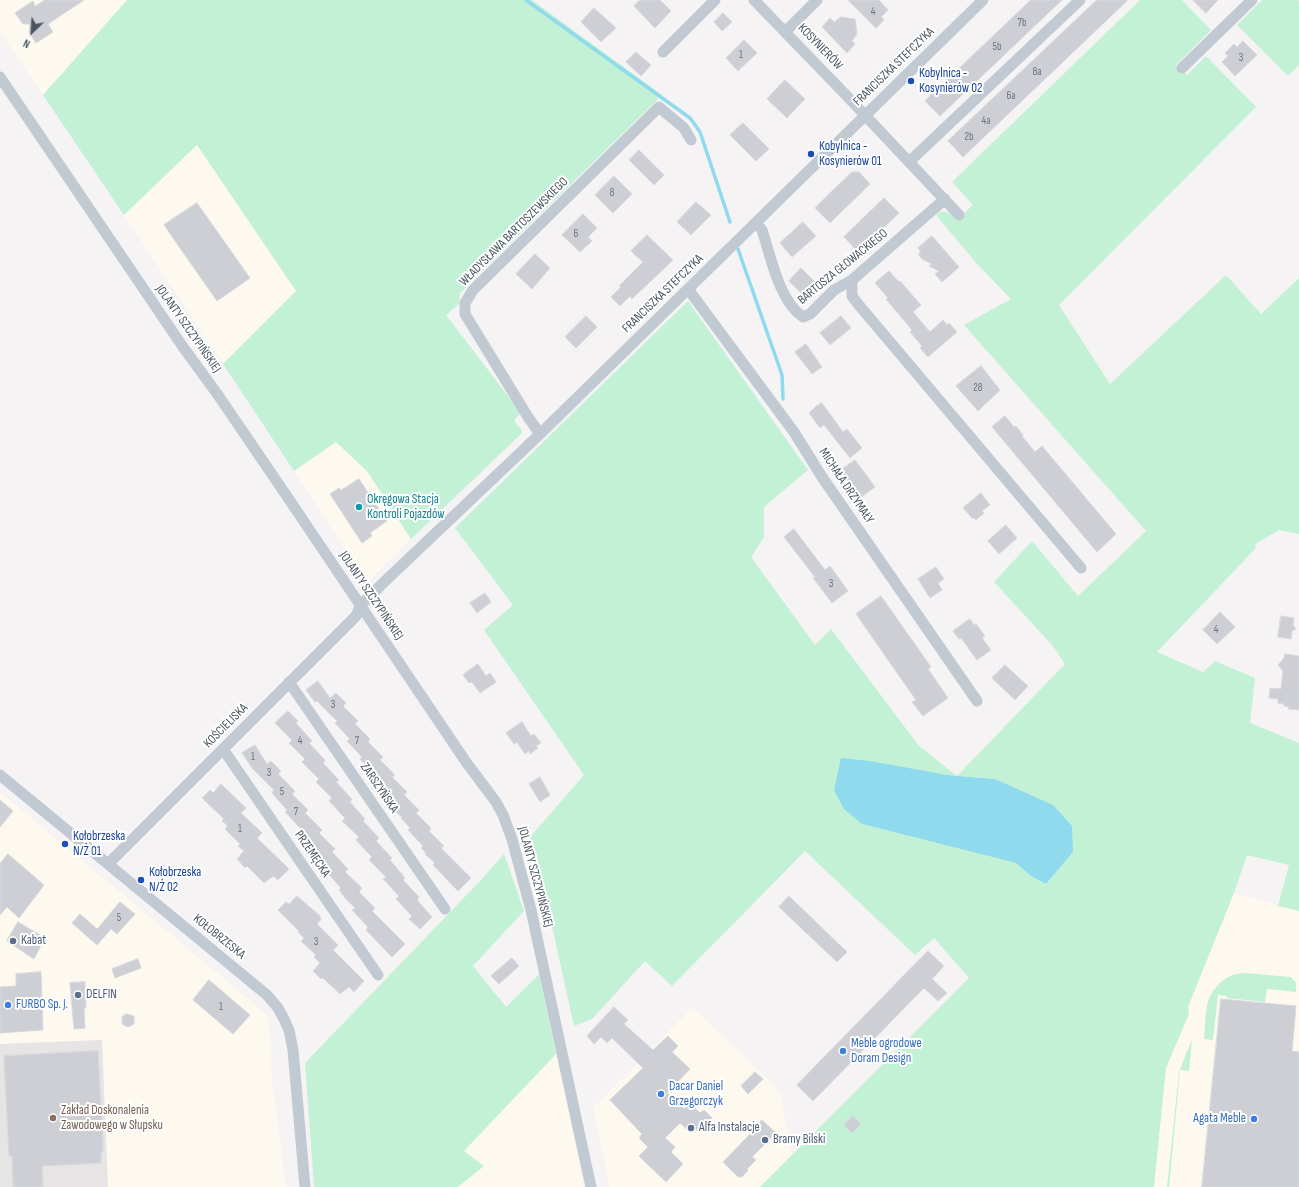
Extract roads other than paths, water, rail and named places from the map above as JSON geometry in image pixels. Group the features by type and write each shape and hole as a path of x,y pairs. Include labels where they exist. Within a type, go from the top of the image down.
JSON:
{"street":[{"path":"663,52 715,0"},
{"name":"KOSYNIERÓW","path":"754,0 786,31 865,115"},
{"path":"786,31 817,0"},
{"name":"FRANCISZKA STEFCZYKA","path":"360,606 540,434 983,0"},
{"path":"910,162 1080,0"},
{"path":"1182,68 1252,0"},
{"name":"JOLANTY SZCZYPIŃSKIEJ","path":"0,77 179,342 223,402 466,762 492,796 503,816 512,839 531,910 591,1187"},
{"name":"WŁADYSŁAWA BARTOSZEWSKIEGO","path":"540,434 465,314 465,303 473,290 659,107 684,128 691,140"},
{"path":"865,115 959,215"},
{"name":"BARTOSZA GŁOWACKIEGO","path":"756,223 762,230 784,295 797,313 803,317 810,314 834,290 852,280 945,199"},
{"path":"852,280 852,296 858,304 1080,568"},
{"name":"MICHAŁA DRZYMAŁY","path":"688,290 794,432 822,477 977,701"},
{"name":"KOŚCIELISKA","path":"108,864 356,616 360,606"},
{"name":"ZARSZYŃSKA","path":"289,682 445,909"},
{"name":"PRZEMĘCKA","path":"223,749 378,975"},
{"name":"KOŁOBRZESKA","path":"0,774 248,978 267,995 278,1008 289,1030 293,1050 305,1187"}],"water":[{"path":"841,758 870,761 947,775 995,779 1053,805 1072,826 1073,852 1046,884 1031,876 1016,863 862,824 844,809 834,790"}],"waterway":[{"path":"526,0 690,118 700,132 730,222"},
{"path":"738,249 782,375 783,399"}],"place":[{"name":"Kobylnica - Kosynierów 02","path":"911,81"},
{"name":"Kobylnica - Kosynierów 01","path":"811,154"},
{"name":"Okręgowa Stacja Kontroli Pojazdów","path":"359,507"},
{"name":"Kołobrzeska N/Ż 01","path":"65,844"},
{"name":"Kołobrzeska N/Ż 02","path":"141,880"},
{"name":"Kabat","path":"13,941"},
{"name":"DELFIN","path":"78,995"},
{"name":"FURBO Sp. J.","path":"8,1005"},
{"name":"Meble ogrodowe Doram Design","path":"843,1051"},
{"name":"Dacar Daniel Grzegorczyk","path":"661,1094"},
{"name":"Zakład Doskonalenia Zawodowego w Słupsku","path":"53,1118"},
{"name":"Agata Meble","path":"1254,1119"},
{"name":"Alfa Instalacje","path":"691,1128"},
{"name":"Bramy Bilski","path":"765,1140"}]}
